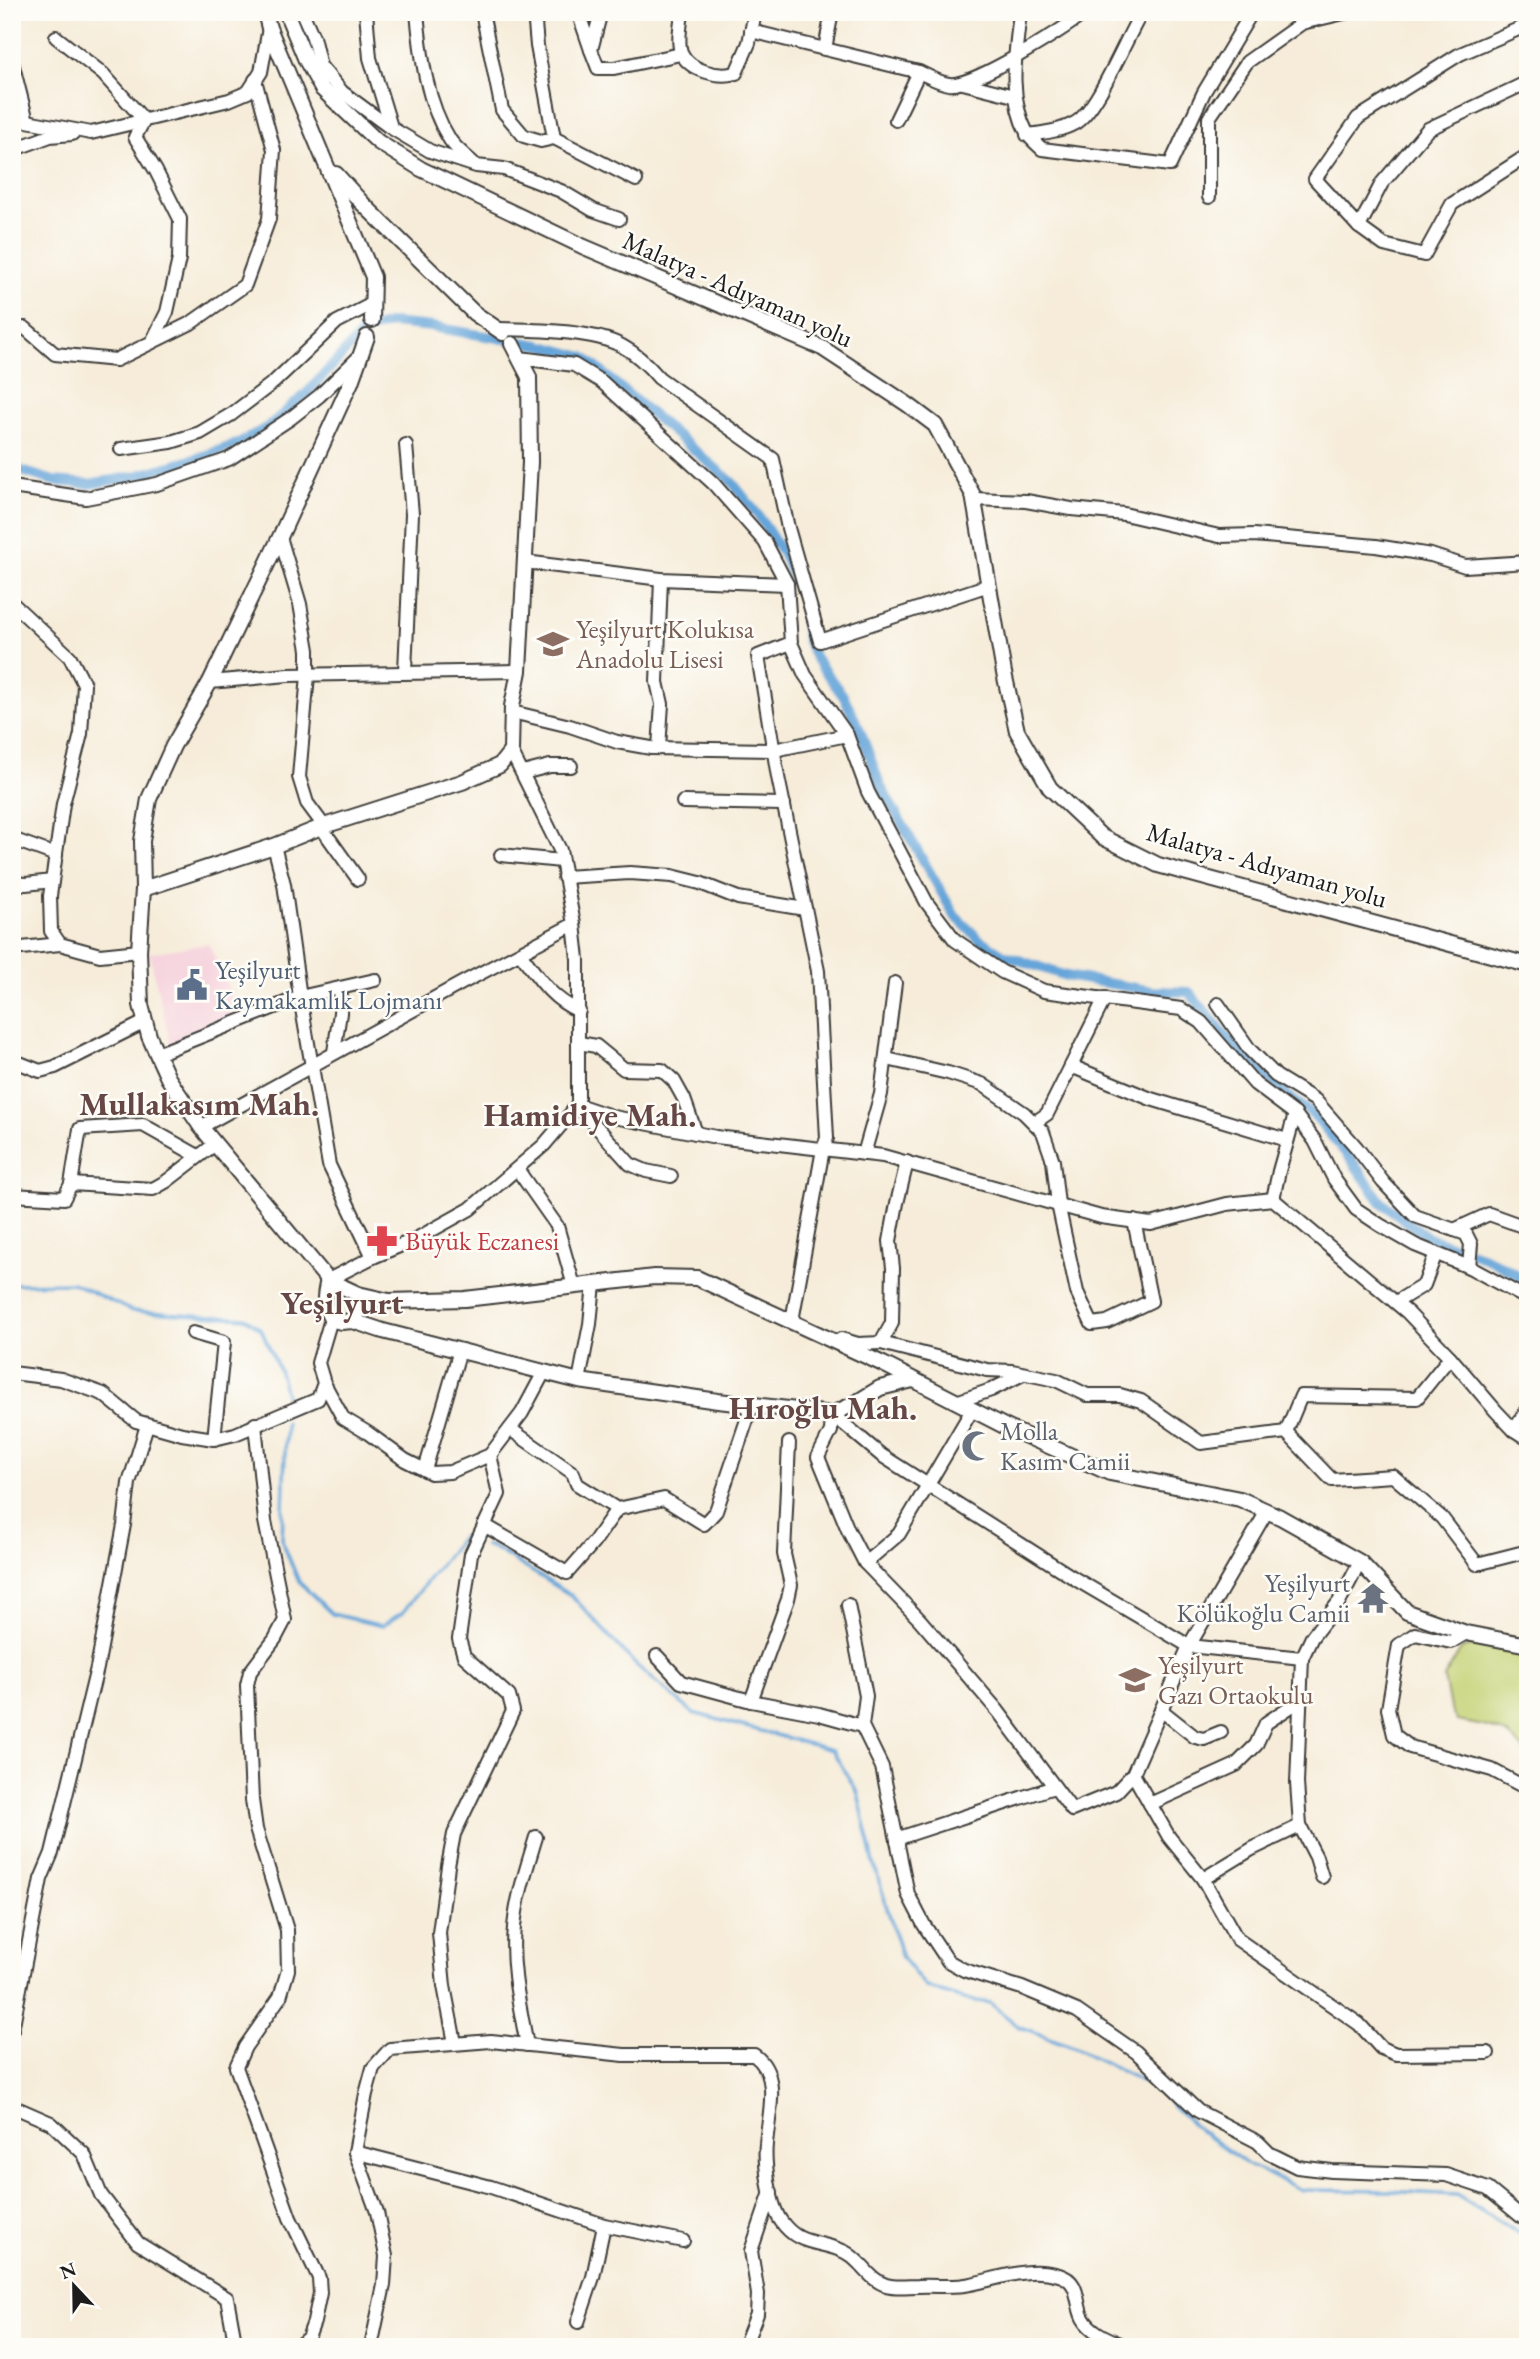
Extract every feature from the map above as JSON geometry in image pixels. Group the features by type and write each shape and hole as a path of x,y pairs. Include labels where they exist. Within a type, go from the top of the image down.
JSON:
{"main road":[{"path":"265,12 269,28 373,277 372,320"},
{"name":"Malatya - Adıyaman yolu","path":"286,12 306,60 322,89 378,142 421,169 582,246 822,348 935,425 974,499 1004,673 1017,731 1050,788 1102,837 1158,865 1528,965"},
{"path":"143,889 462,782 500,765 512,751 512,712 519,671 530,462 529,377 505,336 474,313 362,203 328,165"},
{"path":"367,337 351,382 280,537 210,681 173,746 149,799 142,841 143,889 139,951 141,1006 157,1055 167,1078 201,1126 328,1280 358,1294 389,1301 452,1300 654,1277 697,1278 814,1331 1008,1428 1110,1473 1240,1499 1268,1511 1360,1562 1407,1612 1466,1633 1528,1645"},
{"path":"328,1280 324,1295 325,1308 331,1319 341,1322 354,1321 383,1331 579,1381 832,1414 880,1388 913,1380"},
{"path":"354,1321 362,1304 358,1294"}],"street":[{"path":"302,12 313,37 320,66 342,92 391,127 430,151 476,166 504,169 561,191 593,210 619,219"},
{"path":"366,12 370,58 391,127"},
{"path":"417,12 430,97 451,141 476,166"},
{"path":"482,12 502,110 524,136 541,141 554,138 636,180"},
{"path":"534,12 537,46 554,138"},
{"path":"578,12 598,68 614,68 681,54"},
{"path":"591,50 601,12"},
{"path":"682,12 681,54 698,69 718,74 736,72 749,43 755,12"},
{"path":"825,49 832,12"},
{"path":"1020,12 1014,96 1027,135 1042,149 1170,165 1204,92 1252,12"},
{"path":"751,31 919,72 950,85 974,79 1067,26 1086,12"},
{"path":"1027,135 1050,132 1076,122 1095,100 1142,12"},
{"path":"1209,197 1209,118 1247,62 1302,23 1348,12"},
{"path":"1528,25 1460,54 1358,118 1315,179 1359,227 1384,245 1424,256 1452,204 1528,155"},
{"path":"12,150 50,136 91,133 229,100 248,92 261,72 269,28"},
{"path":"56,37 103,74 144,120"},
{"path":"12,62 27,121 91,133"},
{"path":"896,120 919,72"},
{"path":"25,328 55,354 116,360 191,323 245,285 269,219 274,150 256,80"},
{"path":"1359,227 1382,183 1428,129 1528,82"},
{"path":"959,83 1014,96"},
{"path":"144,120 135,137 180,219 179,258 167,312 152,342"},
{"path":"121,449 171,442 200,433 232,414 274,382 337,322 372,304"},
{"path":"367,337 372,320"},
{"path":"505,336 536,331 598,338 621,346 645,362 659,378 773,459 788,528 820,641 989,584"},
{"path":"12,487 86,498 158,484 229,459 291,418 361,355"},
{"path":"520,358 574,365 602,382 713,483 765,542 787,584 791,643 805,675 847,735 868,792 927,903 955,940 1002,972 1044,991 1181,1010 1201,1022 1255,1084 1295,1114 1315,1141 1334,1179 1356,1209 1415,1245 1469,1262 1528,1299"},
{"path":"405,671 412,514 406,445"},
{"path":"974,499 1026,500 1071,509 1124,514 1219,536 1254,535 1376,546 1431,555 1465,566 1528,562"},
{"path":"280,537 300,604 308,650 299,777 307,803 358,879"},
{"path":"525,562 662,579 787,584"},
{"path":"659,748 662,704 657,682 662,579"},
{"path":"12,603 70,657 84,684 81,734 63,804 52,881 51,931 60,944"},
{"path":"791,643 758,656 784,804 818,971 827,1138 792,1321"},
{"path":"210,681 405,671 519,671"},
{"path":"512,712 570,726 617,742 659,748 774,750 847,735"},
{"path":"328,1280 416,1239 470,1209 544,1145 578,1105 578,959 574,924 559,850 512,751"},
{"path":"523,773 550,766 571,766"},
{"path":"683,802 784,804"},
{"path":"12,839 56,855"},
{"path":"274,846 284,884 329,1165 373,1257"},
{"path":"501,855 561,861"},
{"path":"564,877 630,873 672,876 700,883 738,898 805,909"},
{"path":"12,883 52,881"},
{"path":"201,1126 574,924"},
{"path":"12,949 60,944 100,955 139,951"},
{"path":"520,953 552,995 562,1004 579,1011"},
{"path":"157,1055 300,997 375,980"},
{"path":"864,1154 881,1094 895,983"},
{"path":"334,1052 341,988"},
{"path":"1034,1123 1047,1114 1105,999"},
{"path":"1218,1004 1250,1050 1276,1076 1315,1100 1415,1216 1466,1234 1471,1244 1469,1262"},
{"path":"12,1060 40,1071 48,1069 145,1022"},
{"path":"579,1043 596,1046 624,1069 662,1070 674,1081 684,1099 696,1133"},
{"path":"887,1059 982,1084 1024,1113 1043,1132 1053,1161 1058,1204 1077,1292 1092,1324 1107,1322 1151,1301 1134,1221"},
{"path":"1071,1066 1151,1099 1287,1140"},
{"path":"578,1105 614,1117 696,1133 883,1156 1101,1217 1151,1224 1227,1203 1273,1199 1396,1302 1450,1357 1514,1430 1528,1440"},
{"path":"578,1105 630,1164 646,1171 671,1176"},
{"path":"1273,1199 1295,1114"},
{"path":"12,1195 64,1198 71,1184 80,1129 143,1125 198,1156"},
{"path":"71,1184 153,1189 215,1144"},
{"path":"881,1343 892,1322 893,1268 890,1241 907,1162"},
{"path":"517,1169 557,1226 574,1286"},
{"path":"1454,1230 1489,1214 1528,1228"},
{"path":"1396,1302 1424,1285 1436,1253"},
{"path":"579,1381 590,1324 594,1284"},
{"path":"331,1319 318,1363 324,1383 343,1418 405,1460 431,1474 450,1472 490,1455 522,1413 544,1372"},
{"path":"814,1331 858,1344 881,1343 942,1360 1056,1381 1087,1395 1120,1395 1141,1401 1201,1443 1286,1432"},
{"path":"192,1333 224,1342 214,1439"},
{"path":"425,1470 460,1350"},
{"path":"1286,1432 1301,1396 1417,1398 1450,1357"},
{"path":"991,1390 999,1371"},
{"path":"12,1373 61,1379 103,1394 136,1421 182,1434 214,1439 235,1434 318,1399 324,1383"},
{"path":"956,1402 991,1390 1023,1374"},
{"path":"510,1429 573,1472 577,1484 617,1508 664,1499 704,1524 716,1511 752,1405"},
{"path":"1514,1430 1528,1409"},
{"path":"865,1563 899,1534 972,1410"},
{"path":"832,1414 881,1455 1077,1580 1189,1646 1302,1658"},
{"path":"832,1414 831,1431 818,1457 848,1530 865,1563 920,1620 998,1711 1072,1810 1116,1792 1133,1774 1189,1646 1268,1511"},
{"path":"255,1424 265,1521 285,1620 275,1639 250,1672 247,1685 252,1800 256,1829 287,1930 288,1970 280,1997 245,2046 236,2067 290,2218 319,2278 320,2293 314,2322 308,2338 297,2347"},
{"path":"12,2030 41,1879 52,1853 97,1668 124,1525 129,1483 147,1425"},
{"path":"1286,1432 1332,1480 1393,1476 1442,1518 1477,1564 1528,1551"},
{"path":"751,1701 791,1586 784,1554 789,1443"},
{"path":"455,2043 444,1986 439,1933 448,1866 454,1834 513,1711 509,1696 464,1656 458,1639 471,1554 499,1494 490,1455"},
{"path":"484,1525 567,1573 594,1542 617,1508"},
{"path":"1322,1877 1316,1857 1300,1826 1297,1783 1302,1658 1312,1637 1339,1602 1360,1562"},
{"path":"848,1605 866,1696 862,1726 882,1767 908,1894 924,1925 948,1961 1077,2011 1136,2052 1198,2111 1258,2142 1269,2153 1297,2167 1332,2171 1447,2175 1488,2189 1528,2222"},
{"path":"1466,1633 1451,1642 1415,1634 1399,1645 1388,1709 1394,1735 1410,1747 1492,1770 1528,1789"},
{"path":"657,1656 681,1682 862,1726"},
{"path":"1150,1804 1236,1766 1256,1745 1266,1723 1299,1701"},
{"path":"1161,1710 1195,1737 1204,1739 1221,1732"},
{"path":"1133,1774 1169,1837 1203,1879 1237,1939 1359,2024 1381,2048 1396,2054 1488,2053"},
{"path":"897,1842 902,1837 1054,1787"},
{"path":"1203,1879 1252,1849 1300,1826"},
{"path":"527,2045 516,1982 514,1929 520,1888 536,1837"},
{"path":"371,2347 384,2285 386,2256 377,2212 355,2152 373,2068 390,2049 491,2041 624,2055 754,2055 762,2061 771,2082 771,2110 765,2147 771,2191 779,2218 792,2235 802,2241 844,2251 853,2256 878,2281 889,2286 952,2287 1026,2271 1063,2276 1076,2288 1084,2319 1104,2337 1127,2347"},
{"path":"12,2106 51,2123 84,2154 101,2195 138,2243 227,2298 236,2347"},
{"path":"355,2152 491,2187 604,2225 683,2241"},
{"path":"744,2347 757,2314 758,2294 751,2251 771,2191"},
{"path":"578,2322 593,2277 604,2225"}],"shaded area":[{"name":"Yeşilyurt Kaymakamlık Lojmanı","path":"209,944 240,1016 171,1045 149,953"}],"green space":[{"path":"1475,1645 1528,1650 1528,1757 1522,1747 1506,1734 1488,1727 1457,1721 1450,1708 1444,1678 1461,1649"}],"waterway":[{"path":"12,468 54,481 89,484 132,477 240,443 269,426 307,393 364,331 392,323 540,345 584,357 732,482 758,515 786,559 804,603 807,639 815,658 844,697 860,730 881,787 955,916 980,940 1004,955 1066,976 1153,991 1189,992 1239,1052 1315,1116 1382,1203 1429,1238 1487,1258 1528,1281"},
{"path":"12,1284 73,1283 132,1311 245,1318 261,1329 280,1372 288,1402"},
{"path":"286,1423 282,1541 299,1582 332,1614 382,1626 403,1612 462,1537 468,1539"},
{"path":"485,1545 572,1596 636,1665 693,1713 832,1750 858,1793 874,1864 902,1958 926,1987 963,1999 990,2003 1018,2026 1076,2048 1153,2087 1198,2129 1246,2164 1302,2190 1456,2195 1528,2239"}],"place":[{"name":"Yeşilyurt Kolukısa Anadolu Lisesi","path":"553,644"},
{"name":"Yeşilyurt Kaymakamlık Lojmanı","path":"192,985"},
{"name":"Büyük Eczanesi","path":"382,1241"},
{"name":"Molla Kasım Camii","path":"977,1446"},
{"name":"Yeşilyurt Kölükoğlu Camii","path":"1373,1598"},
{"name":"Yeşilyurt Gazı Ortaokulu","path":"1135,1680"}],"district":[{"name":"Mullakasım Mah.","path":"199,1103"},
{"name":"Hamidiye Mah.","path":"590,1114"},
{"name":"Yeşilyurt","path":"342,1302"},
{"name":"Hıroğlu Mah.","path":"823,1407"}]}
